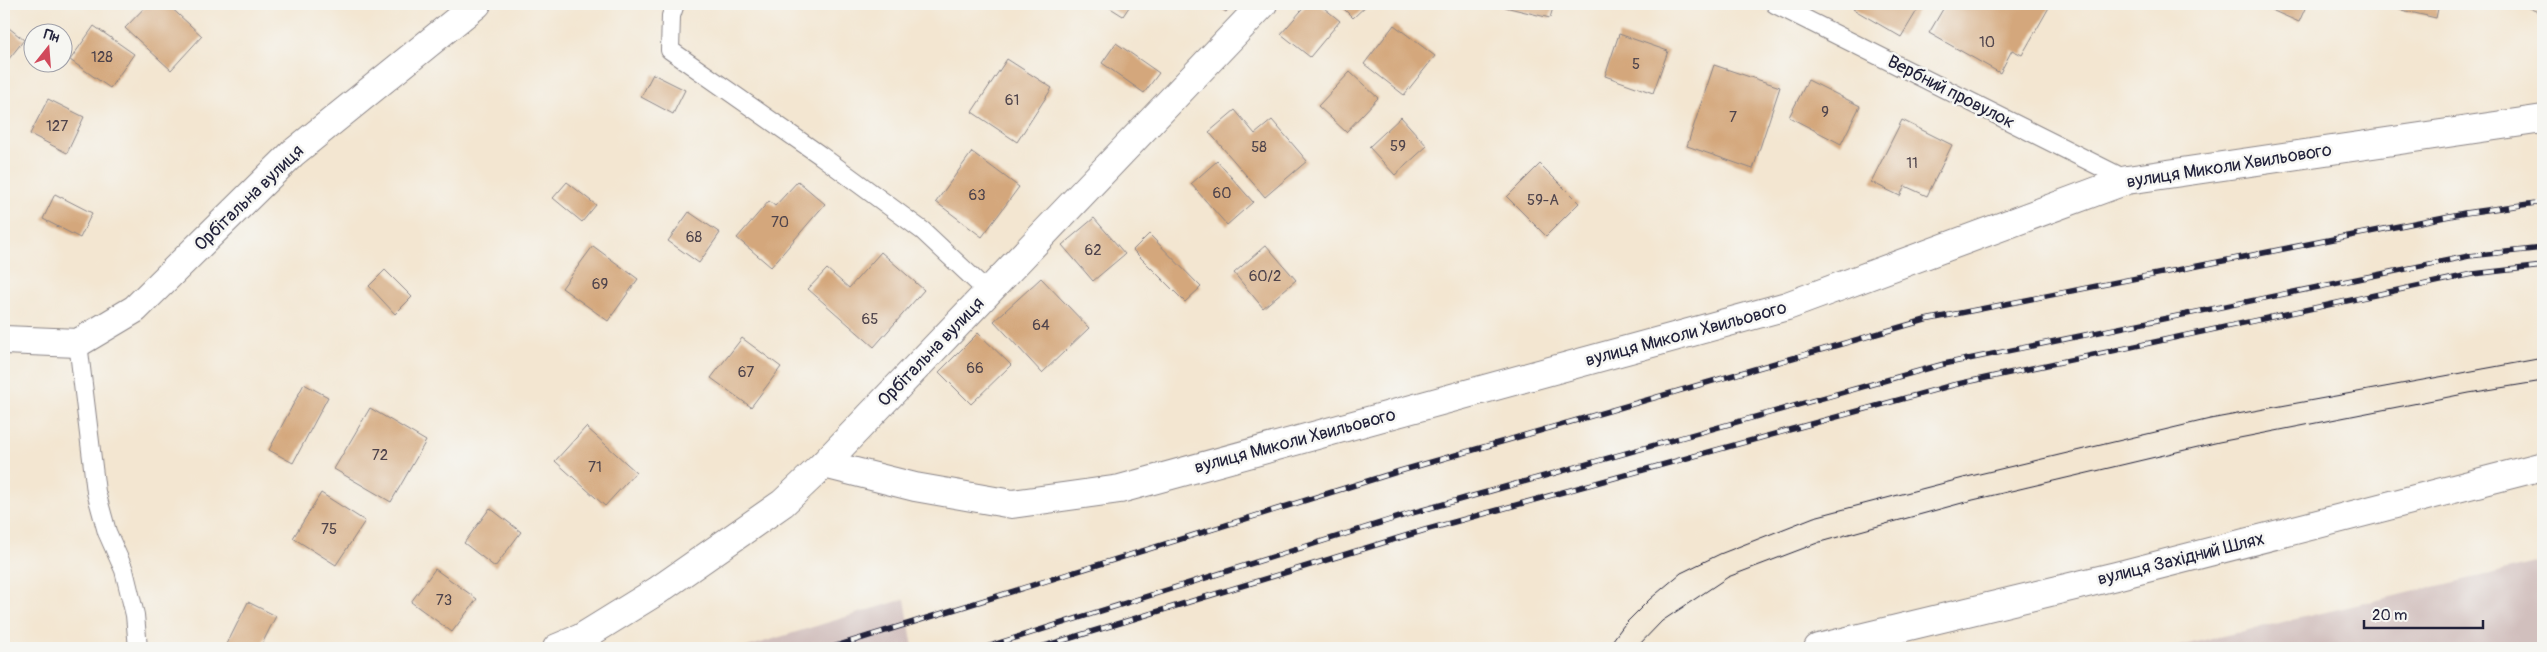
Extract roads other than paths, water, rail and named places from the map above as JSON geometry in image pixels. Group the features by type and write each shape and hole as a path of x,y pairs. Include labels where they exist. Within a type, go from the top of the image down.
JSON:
{"street":[{"name":"Орбітальна вулиця","path":"78,343 135,310 293,153 477,4"},
{"name":"Орбітальна вулиця","path":"557,648 581,638 680,574 783,503 824,464 1263,4"},
{"name":"вулиця Миколи Хвильового","path":"824,464 915,487 1012,504 1120,489 1787,306 2127,180 2543,119"},
{"path":"4,340 78,343"},
{"name":"вулиця Західний Шлях","path":"1818,648 2125,574 2543,466"}],"lane":[{"path":"675,4 671,16 670,50 923,230 988,292"},
{"name":"Вербний провулок","path":"1775,4 2127,180"},
{"path":"78,343 96,492 107,532 124,570 135,615 138,648"}],"tram line":[{"path":"1607,648 1624,625 1650,599 1681,573 1720,554 1814,517 1971,476 2210,419 2543,358"},
{"path":"1636,648 1662,621 1728,577 1820,542 1973,500 2219,442 2469,393 2543,381"}],"railway":[{"path":"830,648 1400,471 1925,320 2465,213 2543,202"},
{"path":"983,648 1412,513 1944,364 2469,256 2543,248"},
{"path":"1038,648 1425,530 1953,385 2473,274 2543,266"}]}
